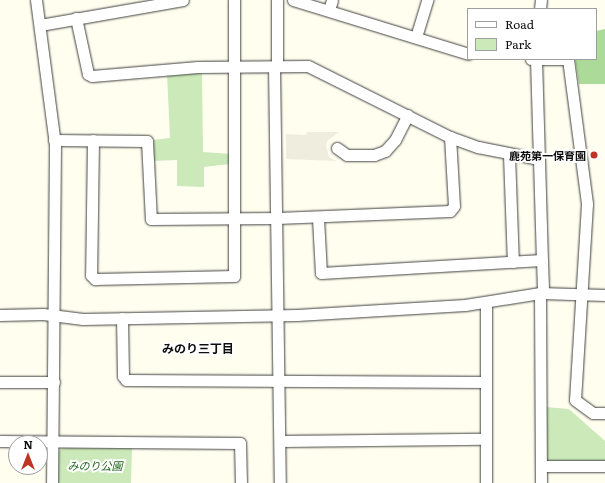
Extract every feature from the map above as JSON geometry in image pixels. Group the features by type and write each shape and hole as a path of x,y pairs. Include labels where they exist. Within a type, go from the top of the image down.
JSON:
{"street":[{"path":"36,0 54,140 52,315 54,382 52,483"},
{"path":"40,25 183,0"},
{"path":"93,140 91,275 94,279 234,276 237,219 234,0"},
{"path":"277,0 275,66 280,483"},
{"path":"293,0 330,5 416,37 467,54"},
{"path":"416,37 427,0"},
{"path":"76,18 88,74 92,76 234,67 275,66 321,71 450,137 509,155 538,159"},
{"path":"536,60 542,260 541,483"},
{"path":"568,60 587,199 575,400 593,413 605,413"},
{"path":"337,148 347,155 374,155 385,151 395,140 408,115"},
{"path":"54,140 147,141 151,220 318,218 450,211 454,206 450,137"},
{"path":"509,155 513,262"},
{"path":"318,218 321,273 542,260"},
{"path":"0,315 52,315 122,318 278,315 486,302 541,292 605,295"},
{"path":"486,302 486,483"},
{"path":"122,318 123,376 126,380 486,382"},
{"path":"0,382 54,382"},
{"path":"280,441 486,439"},
{"path":"0,441 240,444 241,483"},
{"path":"541,466 605,466"}],"green space":[{"path":"605,29 605,84 579,84 575,60 597,60 597,31"},
{"path":"202,71 203,152 231,154 229,164 204,167 204,187 177,186 177,160 153,161 153,140 170,138 167,74"},
{"path":"545,407 569,409 605,441 605,463 549,463 545,457"},
{"name":"みのり公園","path":"64,447 132,447 131,483 57,483 58,452"}],"shaded area":[{"path":"307,132 339,132 327,141 326,146 329,157 337,161 286,159 286,134 306,135"}],"place":[{"name":"鹿苑第一保育園","path":"594,155"}],"district":[{"name":"みのり三丁目","path":"198,349"}]}
